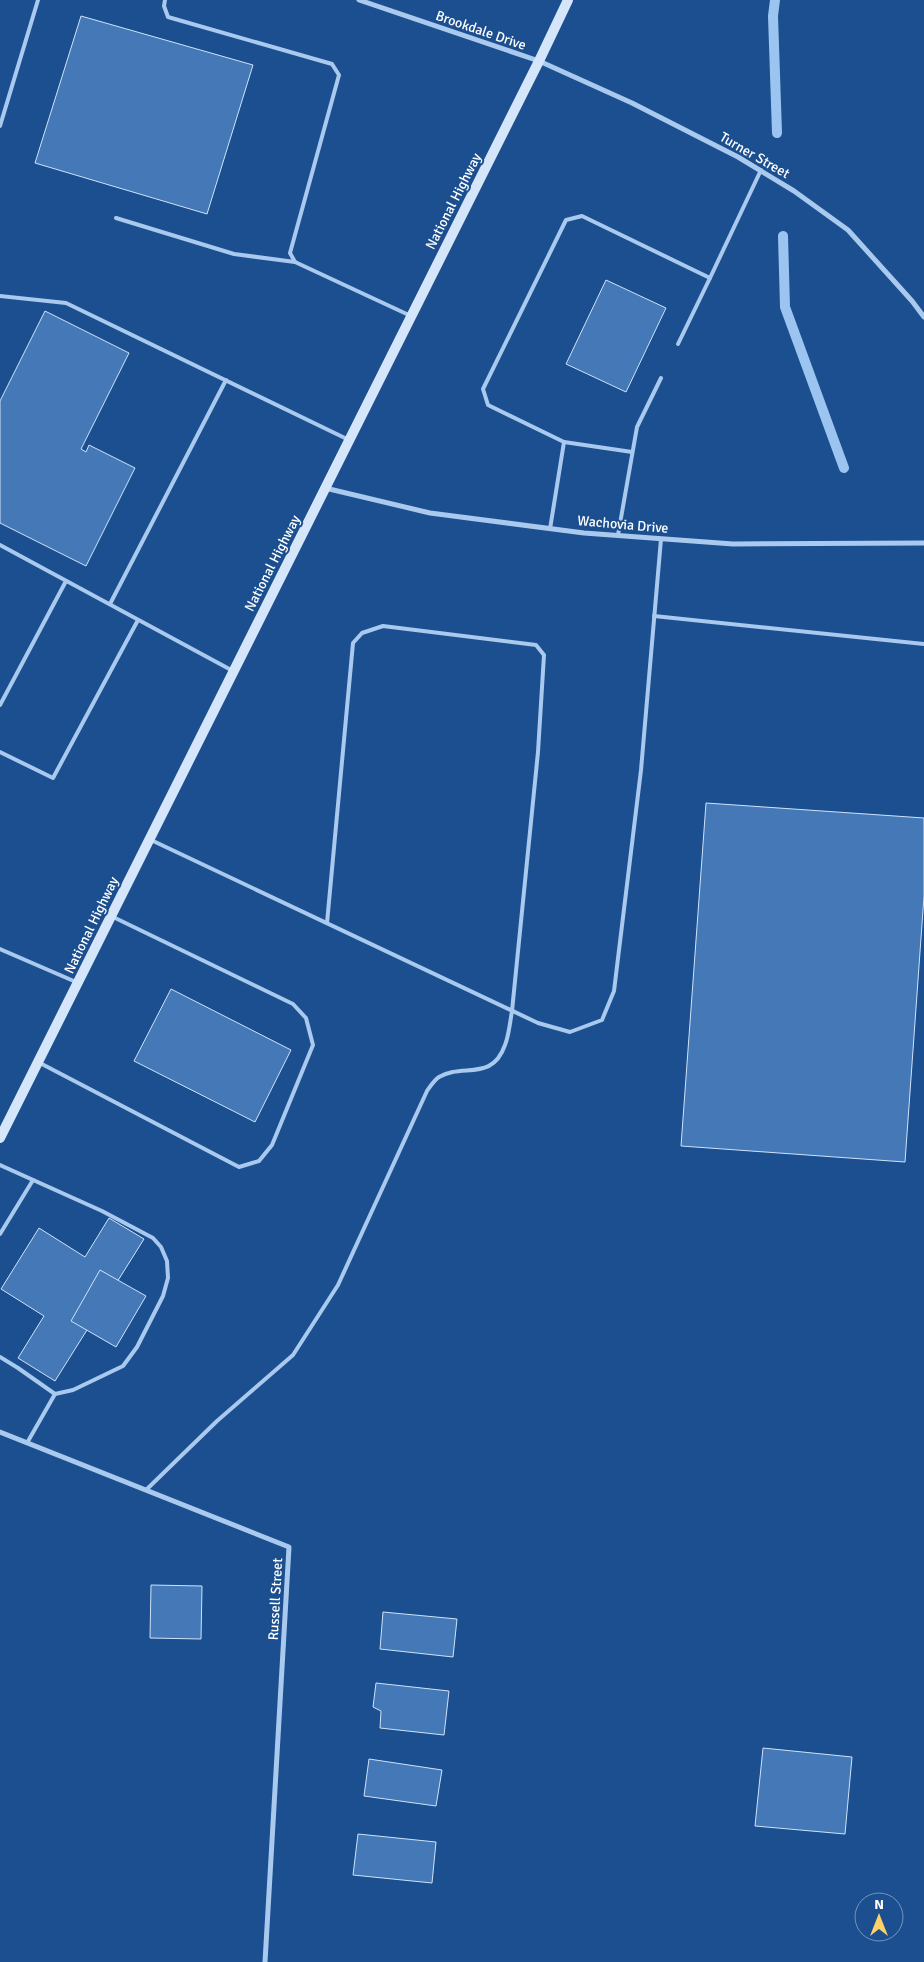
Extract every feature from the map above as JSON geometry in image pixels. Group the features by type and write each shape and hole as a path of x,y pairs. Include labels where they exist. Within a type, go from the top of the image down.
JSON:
{"main road":[{"name":"National Highway","path":"0,1138 568,0"}],"street":[{"name":"Brookdale Drive","path":"359,0 539,61"},
{"name":"Turner Street","path":"539,61 632,103 738,156 794,191 848,230 924,317"},
{"name":"Wachovia Drive","path":"325,488 430,514 618,536 733,544 924,543"},
{"name":"Russell Street","path":"0,1432 289,1547 265,1962"}],"lane":[{"path":"0,126 38,0"},
{"path":"165,0 164,6 168,17 332,64 339,74 290,253 295,262"},
{"path":"678,344 761,170"},
{"path":"632,452 564,442 488,405 483,389 566,220 582,216 710,278"},
{"path":"116,218 234,254 295,262 411,316"},
{"path":"0,296 66,303 349,440"},
{"path":"618,536 637,426 661,378"},
{"path":"110,604 226,380"},
{"path":"550,529 564,442"},
{"path":"149,839 538,1023 570,1032 602,1020 614,991 641,770 661,539"},
{"path":"0,545 233,671"},
{"path":"0,705 66,580"},
{"path":"654,616 924,644"},
{"path":"0,752 53,778 138,620"},
{"path":"146,1490 217,1422 293,1355 338,1284 427,1092 438,1077 450,1073 486,1068 498,1060 505,1045 512,1011 539,742 544,655 536,645 383,626 362,633 353,643 327,923"},
{"path":"38,1062 239,1167 259,1161 272,1145 313,1045 306,1018 293,1004 111,916"},
{"path":"0,948 78,983"},
{"path":"0,1165 102,1211 153,1238 161,1246 167,1261 168,1278 163,1296 137,1347 123,1366 73,1390 55,1394 26,1443"},
{"path":"0,1234 33,1180"},
{"path":"0,1357 55,1394"}],"building":[{"path":"81,16 253,65 207,214 35,163"},
{"path":"606,280 666,308 626,392 566,364"},
{"path":"45,311 129,353 81,449 86,452 89,445 135,468 86,566 0,523 0,401"},
{"path":"706,803 924,818 924,896 905,1162 681,1146"},
{"path":"171,989 291,1050 255,1122 134,1061"},
{"path":"109,1218 144,1239 55,1381 18,1358 44,1316 1,1289 39,1228 85,1257"},
{"path":"100,1270 146,1296 116,1347 71,1321"},
{"path":"151,1585 202,1586 201,1639 150,1638"},
{"path":"383,1612 457,1619 453,1657 380,1649"},
{"path":"376,1683 449,1691 444,1735 380,1728 381,1711 373,1707"},
{"path":"763,1748 852,1757 845,1834 755,1826"},
{"path":"369,1759 442,1770 436,1806 364,1796"},
{"path":"358,1834 436,1842 432,1883 353,1875"}],"waterway":[{"path":"775,0 773,16 777,133"},
{"path":"783,236 785,307 844,468"}]}
